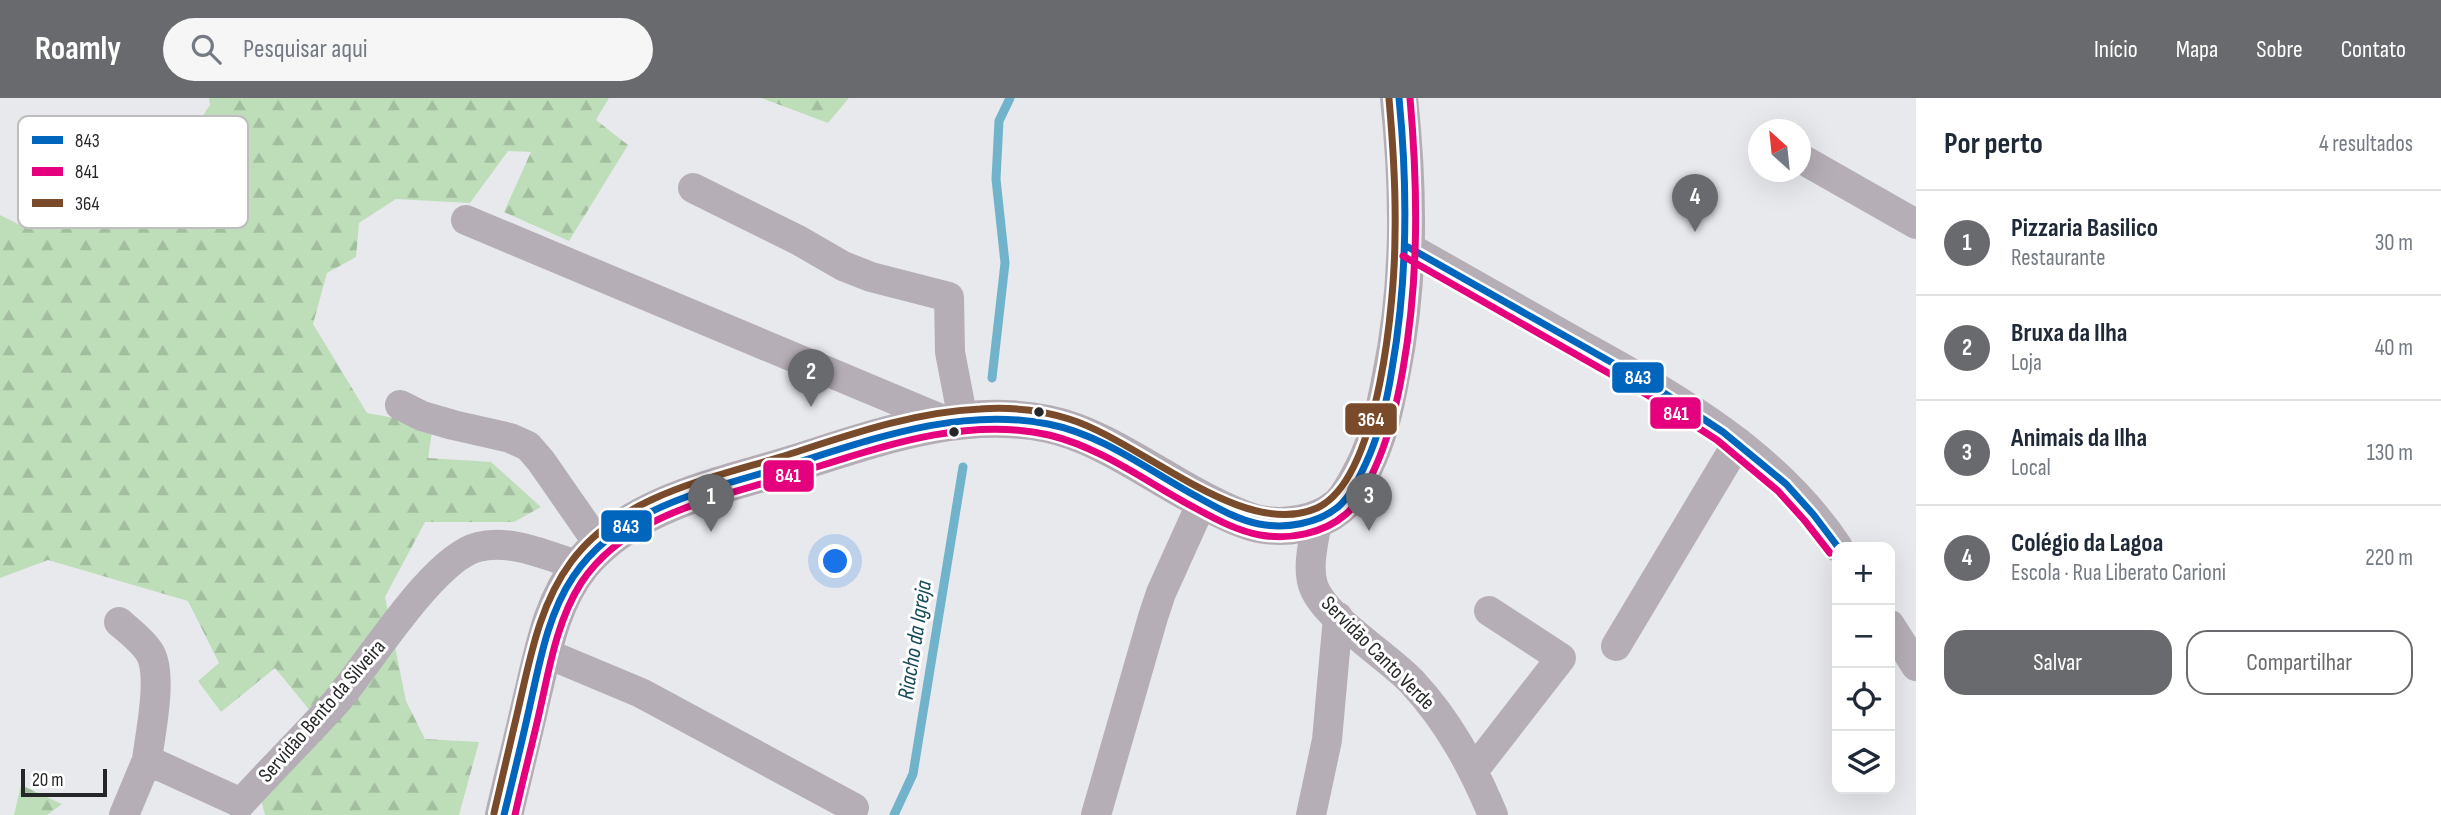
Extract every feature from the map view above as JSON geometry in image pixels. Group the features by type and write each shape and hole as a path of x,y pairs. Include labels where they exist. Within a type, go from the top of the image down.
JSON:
{"main road":[{"path":"503,815 552,618 563,594 590,556 628,524 666,505 859,443 956,421 1023,419 1085,436 1234,516 1260,524 1289,525 1317,521 1340,505 1356,484 1373,448 1384,415 1403,311 1408,247 1407,188 1399,98"}],"street":[{"path":"1811,164 1916,224"},
{"path":"466,220 956,421 950,352 950,297 871,277 843,266 798,240 693,188"},
{"path":"1408,247 1662,390 1738,442 1760,458 1803,501 1835,542"},
{"path":"400,405 443,422 510,438 528,446 541,461 590,556"},
{"path":"1616,646 1738,442"},
{"path":"1096,815 1153,617 1203,500"},
{"name":"Servidão Canto Verde","path":"1317,521 1310,570 1314,587 1338,617 1418,688 1450,728 1474,770 1493,815"},
{"name":"Servidão Bento da Silveira","path":"147,760 241,803 336,701 430,581 455,557 478,546 511,545 590,556"},
{"path":"1474,770 1562,658 1489,611"},
{"path":"1311,815 1327,740 1338,617"},
{"path":"120,622 149,652 154,663 155,685 147,760 124,815"},
{"path":"1895,633 1916,666"},
{"path":"543,652 641,693 854,808"}],"green space":[{"path":"209,98 609,98 596,120 628,145 569,241 504,212 531,152 508,151 470,203 396,199 359,223 356,257 327,273 313,324 367,413 433,425 428,458 491,462 541,507 514,522 425,522 385,597 406,701 425,739 479,742 459,815 265,815 254,773 312,713 275,668 221,712 198,681 219,663 188,601 48,560 0,578 0,215 18,224 18,228 248,228 248,116 203,116 210,105"},
{"path":"761,98 849,98 828,123"},
{"path":"21,785 62,804 47,815 14,815"}],"waterway":[{"name":"Riacho da Igreja","path":"992,378 1005,263 996,179 999,121 1010,98"},
{"name":"Riacho da Igreja","path":"894,815 913,774 963,467"}],"transit line":[{"name":"843","path":"504,815 541,655 564,591 592,553 615,534 640,517 696,493 880,437 980,419 1014,420 1069,429 1109,446 1184,490 1252,522 1279,526 1300,524 1320,518 1338,507 1354,487 1375,440 1388,393 1397,335 1405,234 1399,98"},
{"name":"841","path":"515,815 556,642 566,611 581,583 600,559 623,540 648,525 704,501 886,446 951,432 984,429 1016,430 1069,441 1125,468 1212,517 1252,533 1282,537 1305,534 1327,526 1346,514 1365,488 1384,446 1398,395 1408,335 1415,234 1415,166 1410,98"},
{"name":"364","path":"494,813 532,652 543,614 560,579 592,539 616,520 642,504 700,481 907,419 955,411 1002,408 1058,416 1097,430 1192,484 1225,500 1257,511 1288,515 1317,508 1338,490 1356,462 1380,384 1392,299 1394,263 1395,183 1389,99"},
{"name":"843","path":"1408,247 1655,387 1723,432 1786,484 1834,542"},
{"name":"841","path":"1403,256 1649,396 1717,440 1778,491 1830,553"}],"place":[{"name":"Colégio da Lagoa","path":"1695,232"},
{"name":"Bruxa da Ilha","path":"811,407"},
{"name":"Animais da Ilha","path":"1369,531"},
{"name":"Pizzaria Basilico","path":"711,532"}]}
